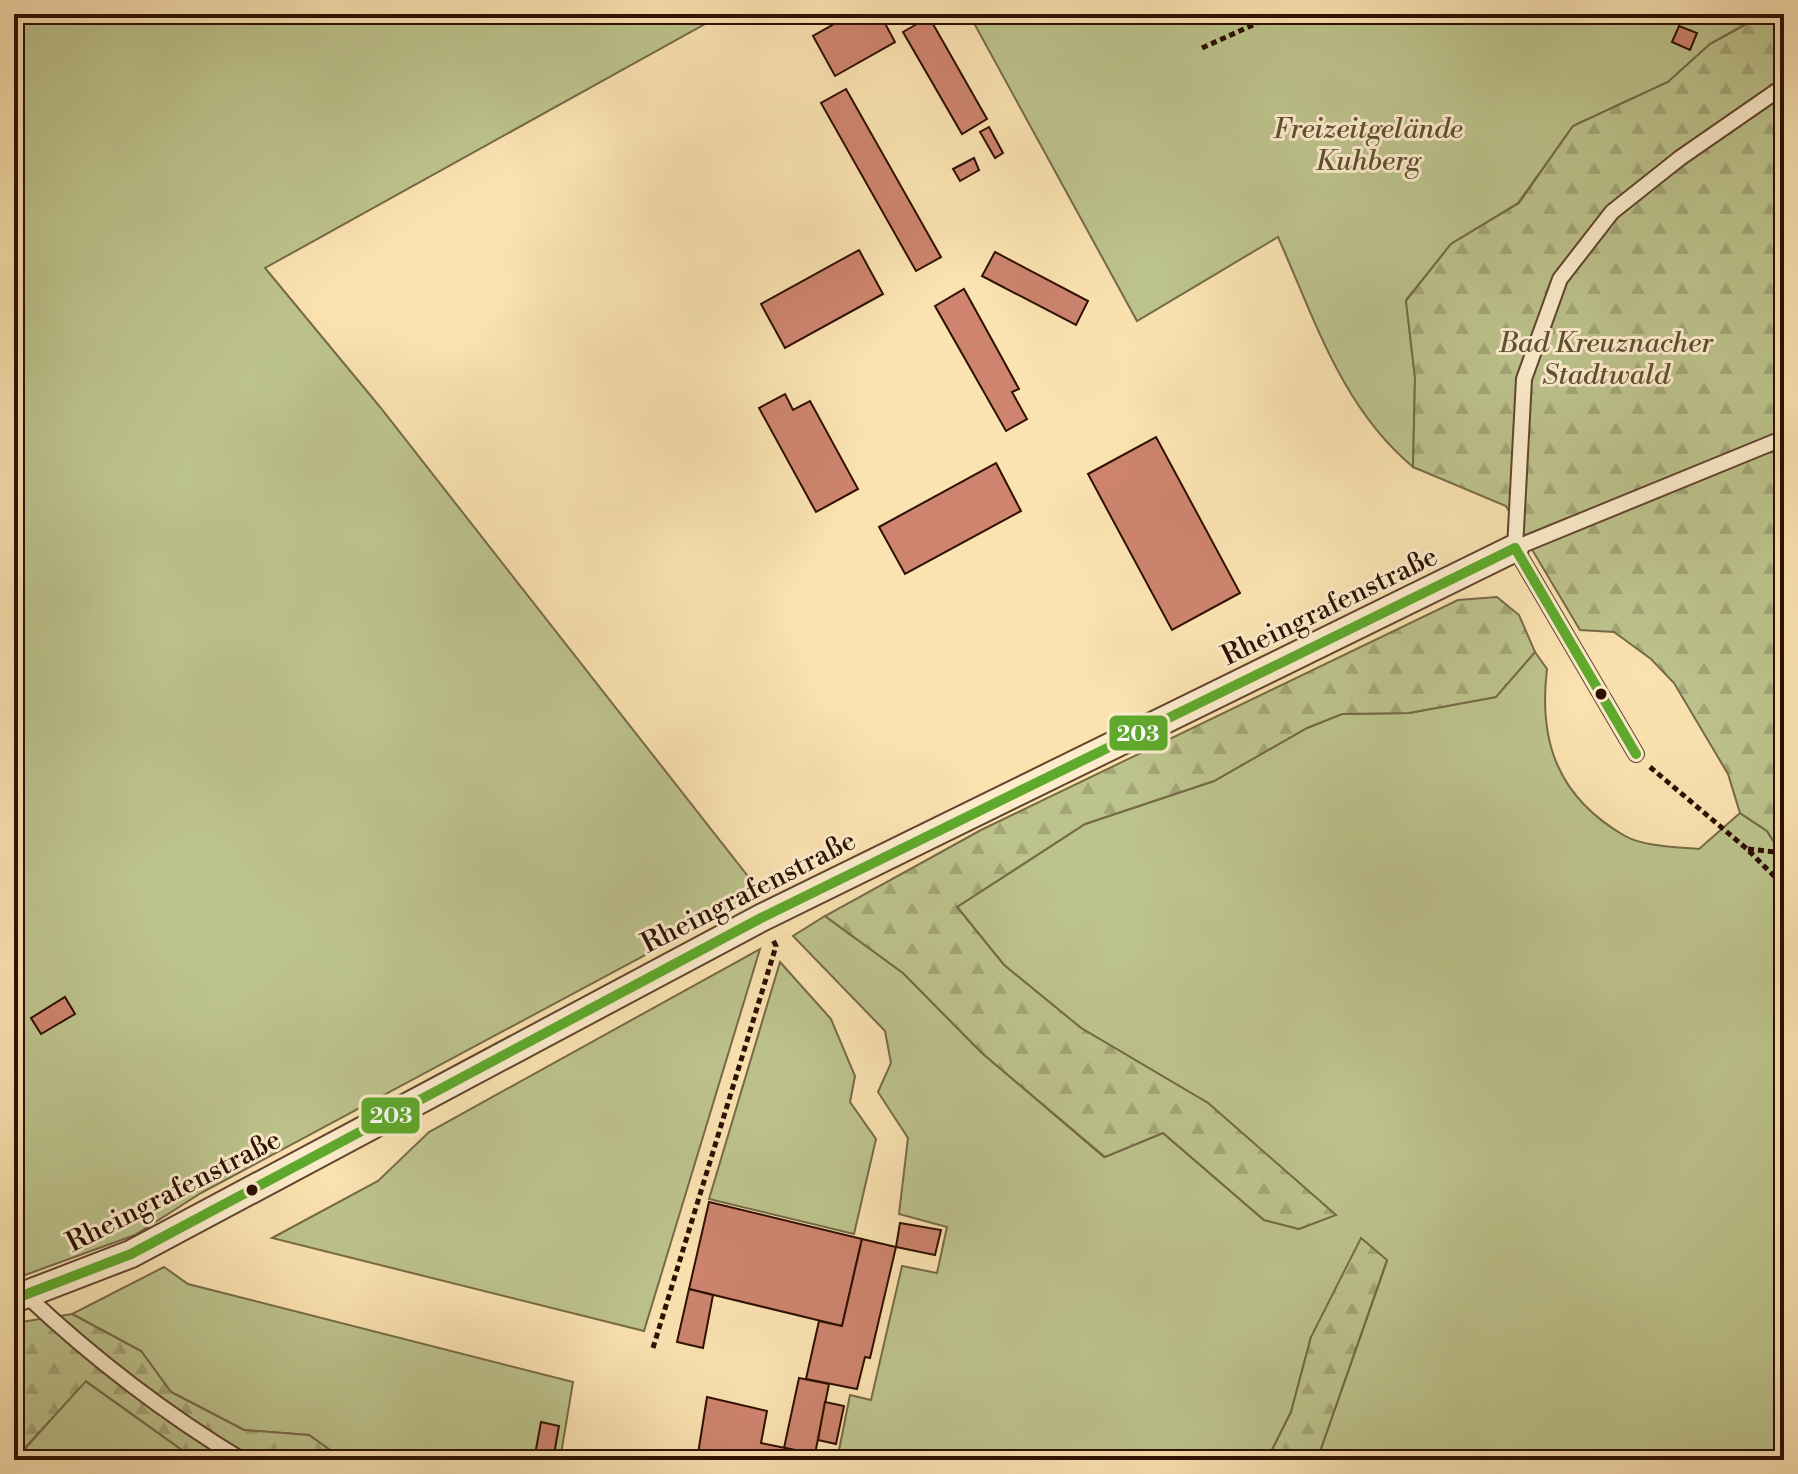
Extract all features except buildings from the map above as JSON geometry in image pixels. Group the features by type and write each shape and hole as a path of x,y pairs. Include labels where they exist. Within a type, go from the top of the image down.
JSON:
{"street":[{"name":"Rheingrafenstraße","path":"20,1298 131,1254 761,918 1515,548"}],"lane":[{"path":"1636,754 1515,548 1524,379 1560,279 1612,212 1680,158 1784,86"},
{"path":"1515,548 1784,438"},
{"path":"20,1298 191,1429 242,1460"}],"path":[{"path":"1202,48 1277,14"},
{"path":"1636,754 1747,849 1784,886"},
{"path":"1747,849 1784,853"},
{"path":"653,1348 776,946 761,918"}],"green space":[{"path":"14,14 723,14 265,268 380,407 761,893 201,1193 135,1235 14,1279"},
{"name":"Freizeitgelände Kuhberg","path":"969,14 1763,14 1710,44 1668,82 1573,126 1518,203 1451,244 1406,300 1415,378 1413,467 1388,444 1349,390 1318,331 1278,237 1137,321"},
{"name":"Bad Kreuznacher Stadtwald","path":"1753,14 1784,14 1784,858 1767,831 1740,813 1728,774 1674,683 1651,659 1614,632 1580,630 1506,506 1413,467 1415,378 1406,301 1451,244 1519,203 1573,126 1668,82 1710,44 1752,21"},
{"path":"1497,597 1519,615 1535,652 1496,697 1409,713 1342,714 1307,728 1214,781 1085,824 957,907 1004,965 1081,1028 1208,1103 1336,1215 1299,1229 1264,1220 1163,1133 1105,1157 982,1053 903,973 825,916 981,830 1458,600"},
{"path":"1535,652 1547,669 1546,721 1558,766 1569,786 1602,821 1625,836 1642,842 1699,849 1740,813 1767,831 1784,858 1784,1460 1317,1460 1387,1261 1311,1337 1291,1412 1267,1460 837,1460 850,1395 871,1400 902,1266 937,1273 947,1227 899,1214 908,1138 878,1092 891,1063 885,1031 793,936 825,916 903,973 982,1053 1104,1157 1163,1133 1264,1220 1299,1229 1335,1215 1208,1103 1081,1028 1004,965 957,907 1085,824 1214,781 1307,728 1342,714 1409,713 1495,697"},
{"path":"760,949 644,1331 272,1238 378,1181 429,1132"},
{"path":"780,962 831,1019 855,1076 850,1102 876,1139 854,1234 709,1199"},
{"path":"1361,1238 1387,1260 1317,1460 1267,1460 1291,1412 1311,1337"},
{"path":"164,1267 188,1284 573,1382 560,1460 344,1460 309,1435 244,1430 171,1392 141,1351 72,1314"},
{"path":"72,1314 141,1351 171,1392 244,1430 309,1435 344,1460 196,1460 86,1381 14,1460 14,1323"},
{"path":"85,1381 196,1460 15,1460"}],"transit line":[{"name":"203","path":"1515,548 1636,754"},
{"name":"203","path":"14,1299 131,1254 761,918 1515,548"}]}
